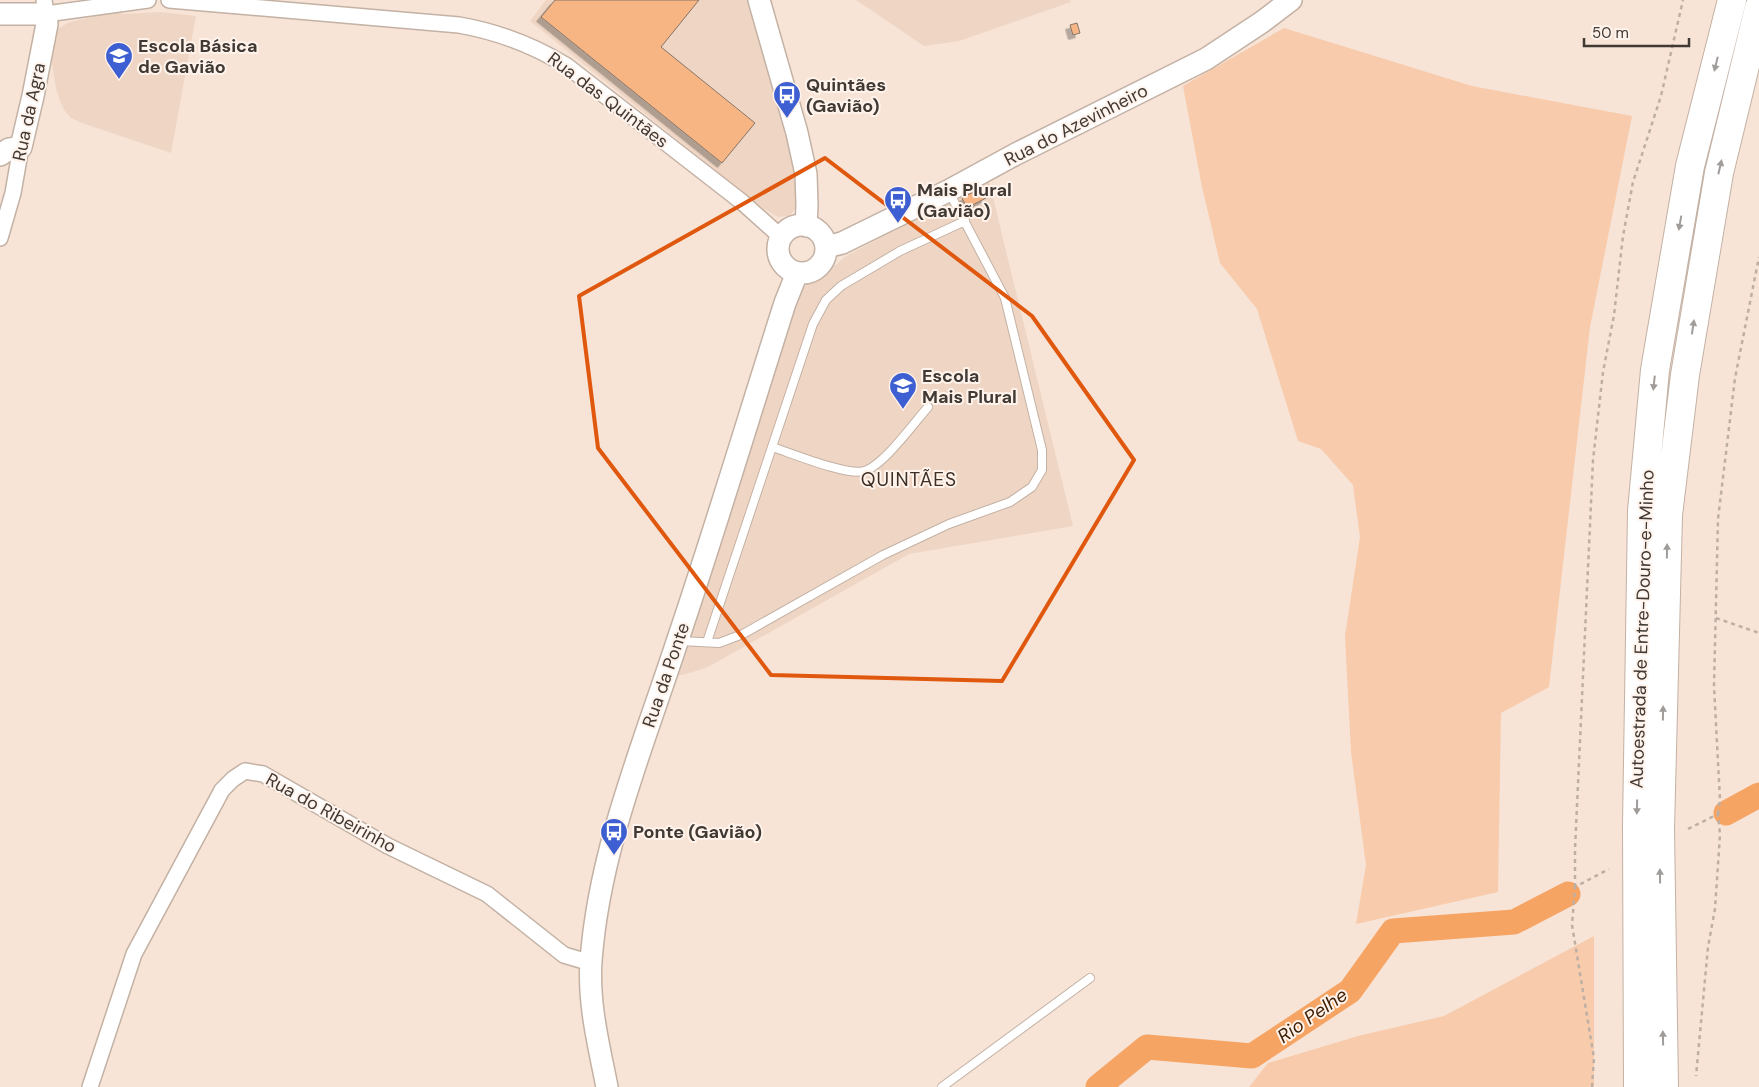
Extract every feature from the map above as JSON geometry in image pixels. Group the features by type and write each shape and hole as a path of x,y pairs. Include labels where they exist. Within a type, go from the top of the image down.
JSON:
{"highway":[{"name":"Autoestrada de Entre-Douro-e-Minho","path":"1638,1087 1636,825 1642,511 1656,370 1690,166 1732,0"},
{"name":"Autoestrada de Entre-Douro-e-Minho","path":"1664,1087 1660,829 1668,515 1685,375 1719,173 1759,8"}],"street":[{"path":"0,14 45,7 148,0"},
{"name":"Rua das Quintães","path":"169,0 460,25 515,39 550,55 567,66 742,202 781,238"},
{"path":"758,0 806,174 806,226"},
{"name":"Rua do Azevinheiro","path":"826,248 842,243 948,191 1206,59 1262,22 1291,0"},
{"name":"Rua da Agra","path":"0,238 12,193 20,147 30,114 42,53 47,24 45,7"},
{"path":"0,155 9,149 20,147"},
{"path":"806,226 820,233 824,240 826,248 824,260 809,272 796,273 784,265 780,259 778,244 781,238 792,228 806,226"},
{"name":"Rua da Ponte","path":"606,1087 592,1003 591,963 594,932 612,844 625,796 678,641 796,273"},
{"name":"Rua do Ribeirinho","path":"90,1087 134,954 222,790 245,770 263,774 388,846 487,894 564,955 591,963"}],"lane":[{"path":"678,641 719,643 743,634 883,555 948,524 1010,502 1032,487 1042,470 1042,450 1005,298 948,191"},
{"path":"707,642 813,324 826,300 841,286 900,251 965,221"},
{"path":"772,447 846,471 863,472 878,463 928,407"},
{"path":"942,1087 1090,978"}],"path":[{"path":"1592,1087 1594,1058 1572,925 1593,460 1603,372 1614,315 1623,236 1633,182 1661,96 1683,0"},
{"path":"1696,1076 1708,947 1716,909 1720,835 1714,686 1718,519 1735,378 1759,257"},
{"path":"1716,618 1759,634"},
{"path":"1688,829 1718,814"},
{"path":"1575,887 1609,869"}],"highlighted area":[{"path":"825,158 1032,316 1134,460 1002,681 771,675 598,448 579,296"}],"shaded area":[{"path":"546,0 749,0 797,167 798,194 795,208 790,216 778,217 761,207 530,21"},
{"path":"856,0 1070,0 1071,2 959,41 924,46"},
{"name":"Escola Básica de Gavião","path":"117,11 123,14 160,12 196,16 171,153 71,118 64,110 60,101 50,52 55,30 70,22"},
{"path":"1284,28 1472,86 1632,116 1590,327 1549,687 1501,713 1498,892 1356,924 1366,865 1351,752 1345,636 1360,537 1353,485 1321,449 1298,441 1257,309 1220,263 1202,187 1183,86"},
{"name":"Escola Mais Plural","path":"989,181 1073,526 909,554 708,667 677,676 798,293 802,286 830,270 846,256"},
{"path":"1594,936 1594,1087 1249,1087 1268,1063 1358,1036 1444,1016"}],"building":[{"path":"555,0 699,0 661,47 755,123 722,163 541,17"},
{"path":"1077,23 1080,33 1073,35 1070,25"},
{"path":"981,188 986,198 967,208 962,198"}],"waterway":[{"name":"Rio Pelhe","path":"1726,813 1759,795"},
{"name":"Rio Pelhe","path":"1098,1087 1147,1047 1252,1056 1350,991 1393,931 1514,922 1568,894"}],"place":[{"name":"Escola Básica de Gavião","path":"119,80"},
{"name":"Quintães (Gavião)","path":"787,119"},
{"name":"Mais Plural (Gavião)","path":"898,224"},
{"name":"Escola Mais Plural","path":"903,410"},
{"name":"Ponte (Gavião)","path":"614,856"}],"district":[{"name":"QUINTÃES","path":"909,479"}]}
